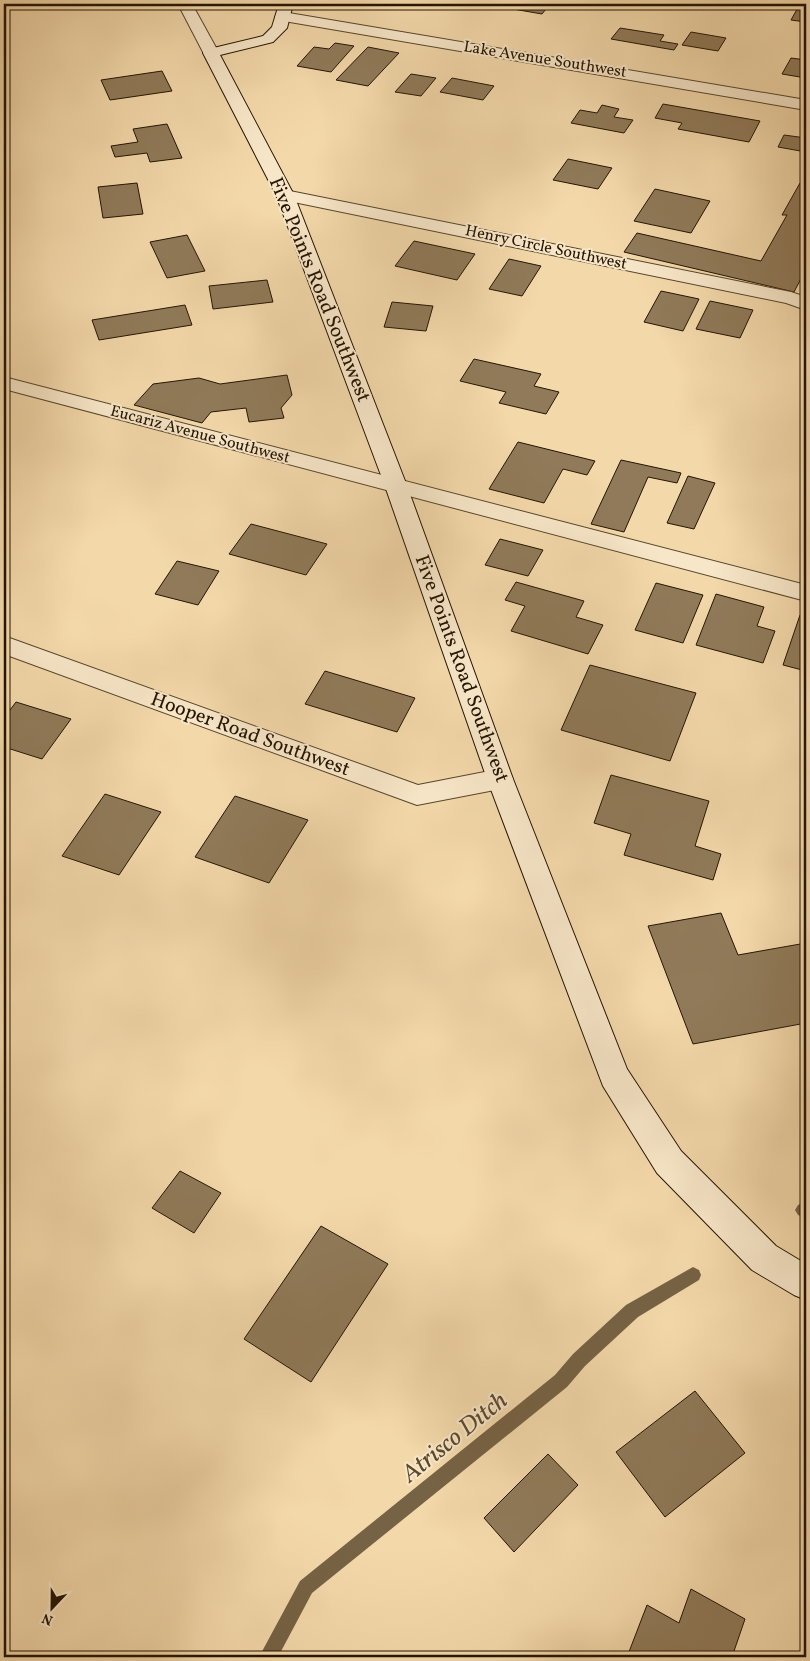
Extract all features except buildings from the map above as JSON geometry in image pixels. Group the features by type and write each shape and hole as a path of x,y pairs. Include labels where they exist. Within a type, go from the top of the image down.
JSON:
{"street":[{"name":"Five Points Road Southwest","path":"185,4 285,195 396,486 500,780 614,1076 669,1162 764,1258 806,1283"},
{"path":"211,53 268,39 279,28 284,10"},
{"name":"Lake Avenue Southwest","path":"284,10 806,105"},
{"name":"Henry Circle Southwest","path":"285,195 801,299"},
{"name":"Eucariz Avenue Southwest","path":"4,383 396,486"},
{"path":"396,486 806,593"},
{"name":"Hooper Road Southwest","path":"4,645 417,795 500,780"}],"waterway":[{"name":"Atrisco Ditch","path":"268,1657 306,1587 561,1381 579,1360 632,1311 693,1275"}]}
